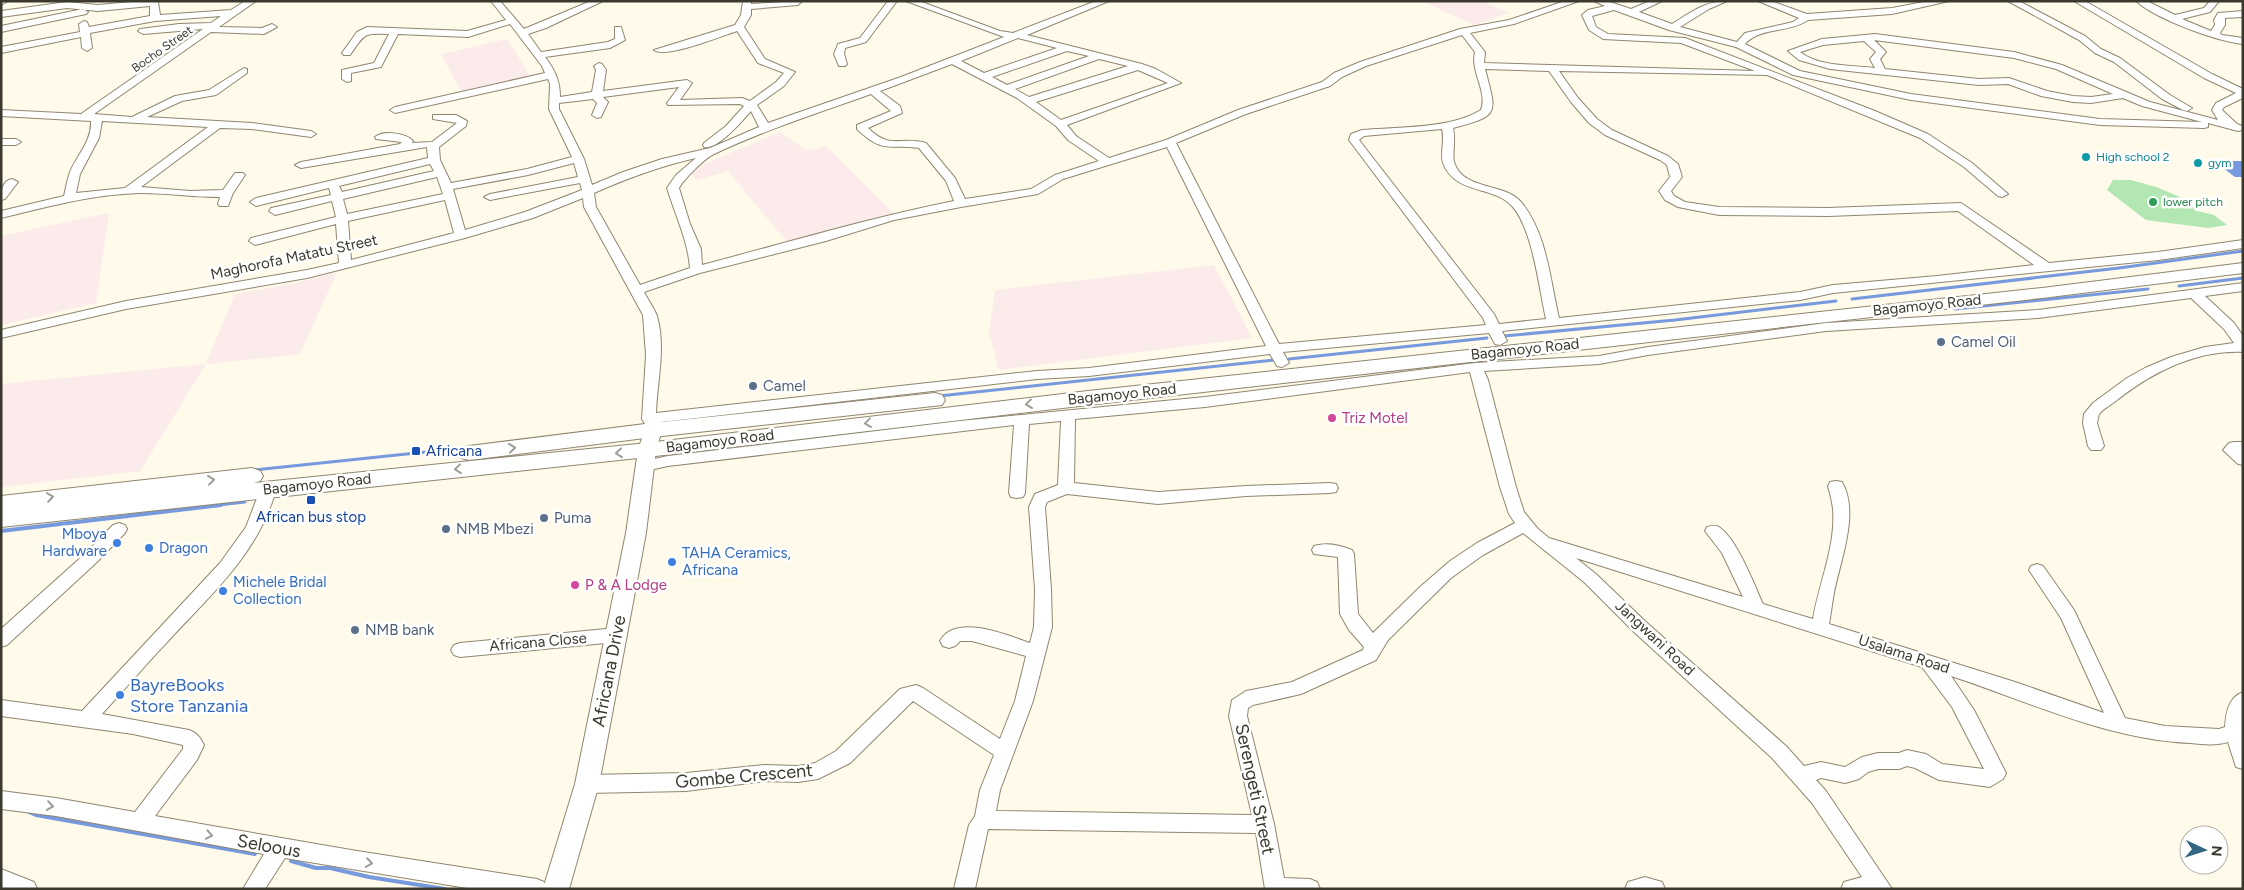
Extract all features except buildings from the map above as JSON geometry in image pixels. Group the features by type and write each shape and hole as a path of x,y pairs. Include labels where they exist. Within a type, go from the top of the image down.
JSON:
{"highway":[{"name":"Bagamoyo Road","path":"1,519 268,489 649,441 1278,356 2243,258"},
{"name":"Bagamoyo Road","path":"1,504 544,444 649,441 979,410 2052,292 2243,268"}],"main road":[{"name":"Africana Drive","path":"556,889 586,784 616,635 649,441"}],"street":[{"path":"1,50 38,36 71,15 98,8 115,1"},
{"name":"Bocho Street","path":"91,117 231,13 252,1"},
{"path":"495,1 522,32 552,75 555,84 554,109 578,159 590,207 650,315 654,332 654,376 649,398 649,441 677,460 960,426 1205,402 1339,383 1475,367 1598,360 1648,351 1826,327 2038,314 2243,287"},
{"path":"522,32 543,26 585,4 599,1"},
{"path":"842,64 839,54 841,46 862,40 894,1"},
{"path":"910,1 1014,35 1101,55 1138,66 1153,71 1176,84 1060,124"},
{"path":"696,270 695,249 684,224 673,188 679,175 713,151 724,144 765,128 872,90 1105,1"},
{"path":"1523,9 1545,1"},
{"path":"637,290 696,270 822,238 892,217 961,203 1028,193 1059,177 1170,142 1242,112 1326,84 1338,75 1363,64 1463,31 1512,22 1575,1"},
{"path":"1598,1 1672,28 1739,45 1798,73 1902,95 2100,122 2208,125 2241,132"},
{"path":"1630,13 1658,1"},
{"path":"1672,28 1706,7 1723,1"},
{"path":"1762,1 1806,17 1892,12 1945,1"},
{"path":"2012,1 2082,38 2098,51 2117,60 2170,100 2212,121 2241,132"},
{"path":"2078,1 2191,66 2243,93"},
{"path":"2140,1 2217,35 2230,40 2243,41"},
{"path":"2175,18 2207,10 2216,1"},
{"path":"659,50 675,48 739,27 744,21 747,4 798,2"},
{"path":"1,14 67,5 98,8 155,3 156,18"},
{"path":"1614,7 1588,13 1592,28 1600,34 1615,39 1687,41 1871,113 1924,136 1968,165 1995,186 2002,194"},
{"path":"1,29 38,36 84,32 156,18 231,13"},
{"path":"2217,35 2221,15 2243,14"},
{"path":"71,15 72,17 84,20 87,48"},
{"path":"1739,45 1748,35 1796,24 1806,17"},
{"path":"347,54 362,32 370,30 395,30 430,34 468,34 511,21"},
{"path":"143,31 179,27 264,31 272,27"},
{"path":"696,156 730,128 751,106 780,84 790,72 761,61 739,27"},
{"path":"538,55 610,45 620,40 618,29"},
{"path":"347,79 346,72 348,71 378,65 395,30"},
{"path":"1463,31 1477,46 1480,66 1486,85 1488,108 1476,118 1447,126 1362,133 1356,136 1354,140 1489,316 1498,334 1553,323 1634,316 1800,296 1834,289 2158,256 2243,244"},
{"path":"2123,95 2082,100 2044,94 2009,81 1979,82 1830,66 1802,58 1792,52 1795,49 1813,43 1866,38 1933,44 2027,58 2071,72 2146,104 2212,121"},
{"path":"1866,38 1880,52 1875,58 1882,72"},
{"path":"984,76 1068,47"},
{"path":"1007,88 1101,55"},
{"path":"952,60 1028,101 1060,124 1072,138 1106,161"},
{"path":"596,94 601,70 599,66"},
{"path":"1028,101 1138,66"},
{"path":"1480,66 1772,74"},
{"path":"1553,69 1580,107 1600,127 1653,152 1672,164 1676,178 1666,191 1669,198 1682,206 1719,210 1778,212 1961,207 2046,267"},
{"path":"134,120 179,98 212,94 244,72"},
{"path":"395,110 552,75"},
{"path":"554,101 685,82 687,86 672,103 699,104 737,100 756,109 765,128"},
{"path":"872,90 896,108 897,114 861,127 872,139 882,144 922,145 951,180 961,203"},
{"path":"2241,132 2219,115 2217,110 2220,105 2243,93"},
{"path":"596,94 603,102 597,115"},
{"path":"1,113 282,129 311,134"},
{"path":"69,198 75,172 92,142 98,124 91,117"},
{"path":"433,146 462,124 462,121 456,118 437,117"},
{"path":"128,192 217,125"},
{"path":"1447,126 1450,141 1448,159 1451,168 1464,181 1512,200 1525,218 1536,246 1553,323"},
{"path":"380,137 407,140 404,147"},
{"path":"1,142 16,142"},
{"path":"1170,142 1278,356"},
{"path":"300,165 404,147 428,144 433,146"},
{"path":"433,146 434,160 448,192 461,235"},
{"path":"490,197 586,185 666,161 713,151"},
{"path":"255,240 578,159"},
{"path":"256,202 434,160"},
{"path":"275,211 441,173"},
{"path":"1,215 69,198 128,192 226,199 239,174"},
{"path":"1,197 12,182"},
{"path":"334,184 342,219 345,264"},
{"name":"Maghorofa Matatu Street","path":"1,334 89,313 307,274 461,235 546,210 586,185"},
{"path":"1,202 3,205 1,209"},
{"path":"2194,293 2229,326 2243,347"},
{"path":"2096,446 2090,424 2093,412 2099,405 2141,375 2180,360 2218,349 2243,347"},
{"name":"Jangwani Road","path":"1475,367 1488,404 1508,487 1517,514 1525,525 1590,578 1640,627 1779,752 1819,797 1880,887"},
{"path":"1066,488 1068,416"},
{"path":"1017,493 1022,421"},
{"path":"2243,447 2234,447 2231,450 2243,460"},
{"path":"1820,627 1826,591 1835,562 1839,533 1841,509 1836,486"},
{"path":"964,889 979,825 984,820 990,790 1024,701 1043,627 1043,590 1037,506 1040,498 1066,488 1158,498 1246,491 1330,488"},
{"path":"86,719 233,559 262,512 268,489"},
{"name":"Serengeti Street","path":"1276,888 1264,824 1238,716 1239,705 1253,697 1295,689 1370,654 1373,645 1426,591 1448,572 1477,551 1525,525"},
{"path":"1,640 92,557 119,529"},
{"path":"1713,531 1729,550 1756,608"},
{"name":"Usalama Road","path":"1544,542 1927,661 2015,690 2093,719 2165,734 2218,737 2234,732"},
{"path":"1320,550 1339,551 1346,554 1349,614 1355,625 1373,645"},
{"path":"2037,570 2068,615 2119,725"},
{"path":"949,641 955,635 967,633 1006,642 1037,653"},
{"name":"Africana Close","path":"460,650 616,635"},
{"path":"1800,776 1821,770 1845,775 1852,773 1862,765 1907,758 1919,760 1939,772 1990,778 1996,773 1956,695 1945,679 1927,661"},
{"name":"Gombe Crescent","path":"586,784 686,782 765,773 798,774 818,771 843,757 907,694 912,692 1004,752"},
{"path":"2243,700 2236,710 2234,732 2243,761"},
{"path":"1,708 86,719 189,738 194,745 190,754 139,822"},
{"name":"Seloous","path":"1,800 56,807 280,848 537,889"},
{"path":"984,820 1264,824"},
{"path":"253,889 280,848"},
{"path":"1,879 27,889"},
{"path":"1635,889 1645,887 1655,889"},
{"path":"1851,889 1880,887"},
{"path":"1276,888 1310,889"}],"shaded area":[{"path":"1422,1 1482,1 1509,13 1474,25"},
{"path":"507,39 532,79 462,93 441,54"},
{"path":"780,132 807,151 826,146 894,214 792,243 791,247 728,171 697,180 688,171"},
{"path":"109,213 96,303 1,325 1,236"},
{"path":"1214,265 1252,338 999,370 989,333 995,290"},
{"path":"337,272 300,354 206,364 235,294 296,283"},
{"path":"206,364 140,471 1,487 1,384"}],"green space":[{"name":"lower pitch","path":"2113,180 2131,180 2156,187 2178,196 2197,211 2214,215 2227,225 2208,228 2146,220 2107,190"}],"water":[{"path":"2214,161 2243,161 2243,177 2235,177"}],"waterway":[{"path":"1852,299 2119,268 2243,251"},
{"path":"2179,286 2243,278"},
{"path":"1955,309 2148,289"},
{"path":"1504,336 1675,320 1836,301"},
{"path":"1289,359 1487,338"},
{"path":"939,396 1274,360"},
{"path":"254,470 464,448"},
{"path":"210,506 245,502"},
{"path":"1,531 221,505"},
{"path":"29,812 36,815 255,854"},
{"path":"291,861 316,868 330,868 369,877 445,889"}],"place":[{"name":"High school 2","path":"2086,157"},
{"name":"gym","path":"2198,163"},
{"name":"lower pitch","path":"2153,202"},
{"name":"Camel Oil","path":"1941,342"},
{"name":"Camel","path":"753,386"},
{"name":"Triz Motel","path":"1332,418"},
{"name":"Africana","path":"416,451"},
{"name":"African bus stop","path":"311,500"},
{"name":"Puma","path":"544,518"},
{"name":"NMB Mbezi","path":"446,529"},
{"name":"Mboya Hardware","path":"117,543"},
{"name":"Dragon","path":"149,548"},
{"name":"TAHA Ceramics, Africana","path":"672,562"},
{"name":"P & A Lodge","path":"575,585"},
{"name":"Michele Bridal Collection","path":"223,591"},
{"name":"NMB bank","path":"355,630"},
{"name":"BayreBooks Store Tanzania","path":"120,695"}]}
